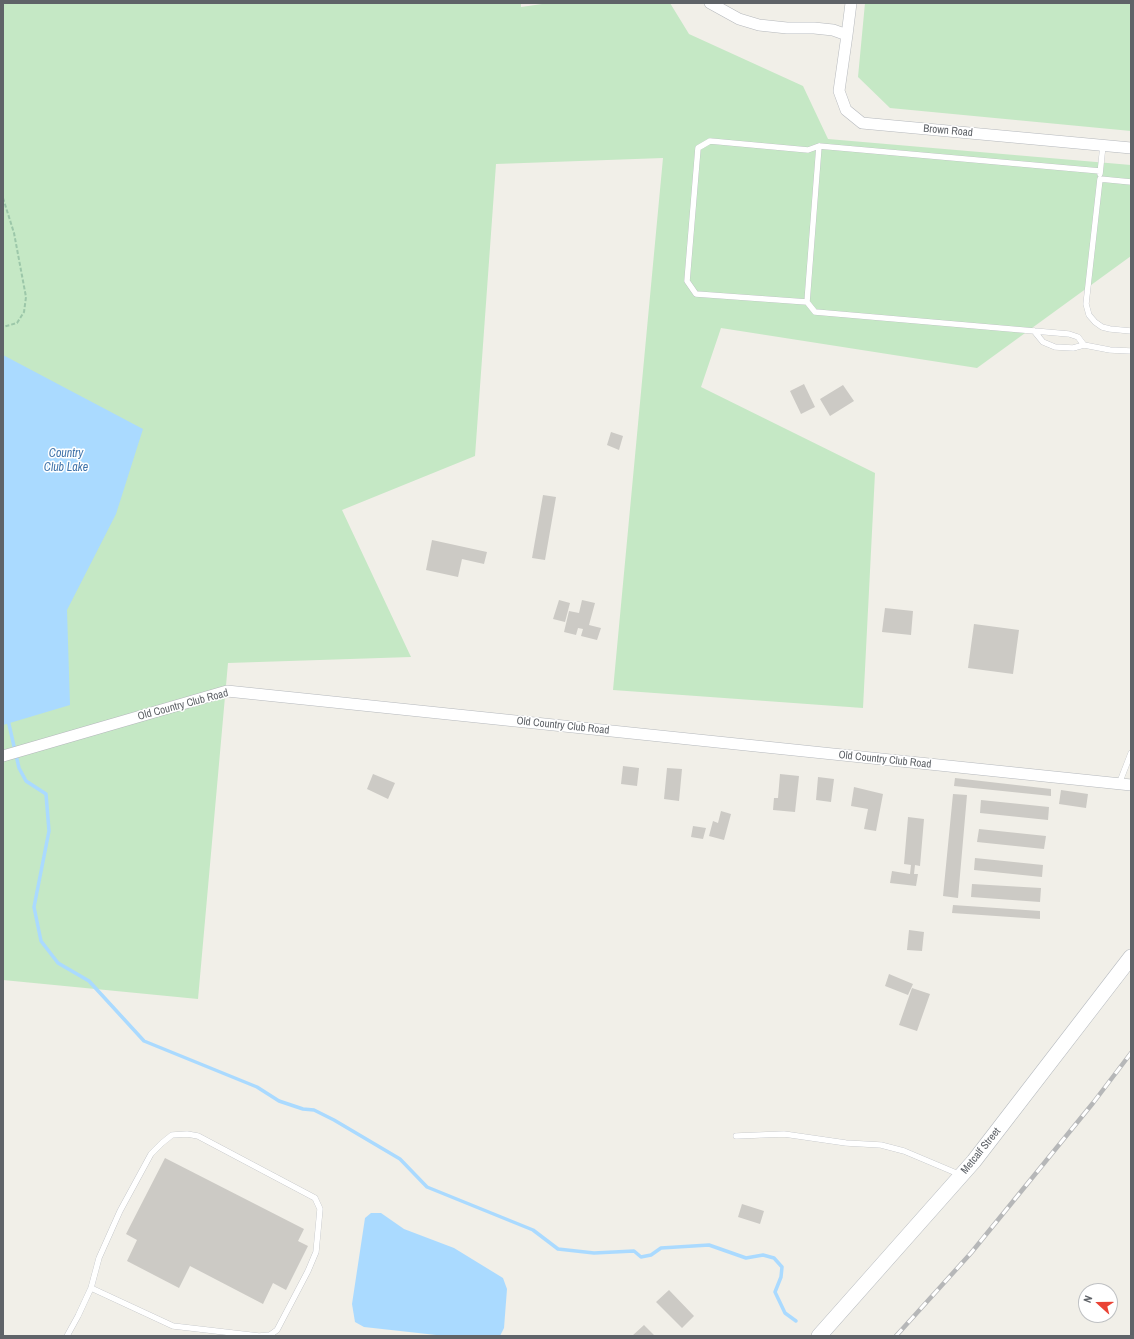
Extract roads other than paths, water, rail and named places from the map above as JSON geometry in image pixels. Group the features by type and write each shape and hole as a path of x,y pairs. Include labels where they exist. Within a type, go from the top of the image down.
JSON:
{"street":[{"path":"710,3 739,19 759,25 833,30 847,35"},
{"name":"Brown Road","path":"852,3 839,91 846,110 862,123 1131,148"},
{"name":"Old Country Club Road","path":"5,756 227,691 1131,785"},
{"name":"Metcalf Street","path":"819,1336 961,1176 1129,964"}],"lane":[{"path":"807,302 696,294 687,281 698,148 710,141 808,150 819,146 1100,171"},
{"path":"1103,145 1086,304 1089,315 1102,327 1131,331"},
{"path":"819,146 807,302 814,312 1069,334 1078,337 1084,345"},
{"path":"1100,179 1131,182"},
{"path":"1034,331 1043,342 1055,347 1073,348 1084,345 1110,350 1131,351"},
{"path":"1119,784 1131,753"},
{"path":"67,1336 91,1288 99,1258 120,1211 151,1154 172,1136 187,1134 198,1136 315,1198 320,1209 316,1252 308,1271 277,1330 270,1335 259,1336 173,1326 91,1288"},
{"path":"736,1136 784,1134 846,1143 882,1145 904,1150 961,1176"}],"water":[{"name":"Country Club Lake","path":"3,355 143,429 116,514 67,610 70,705 3,725"},
{"path":"371,1213 381,1213 404,1229 454,1248 503,1278 507,1289 504,1328 500,1336 445,1336 364,1327 355,1322 352,1304 365,1218"}],"waterway":[{"path":"8,720 19,768 26,781 46,794 49,831 34,907 41,941 58,963 89,981 144,1041 257,1087 279,1101 303,1109 314,1110 334,1120 400,1159 427,1187 533,1230 558,1249 594,1253 634,1251 641,1257 651,1255 661,1248 709,1245 746,1258 763,1255 774,1258 782,1267 781,1277 775,1292 785,1313 796,1321"}],"railway":[{"path":"896,1336 971,1253 1093,1103 1131,1053"}]}
